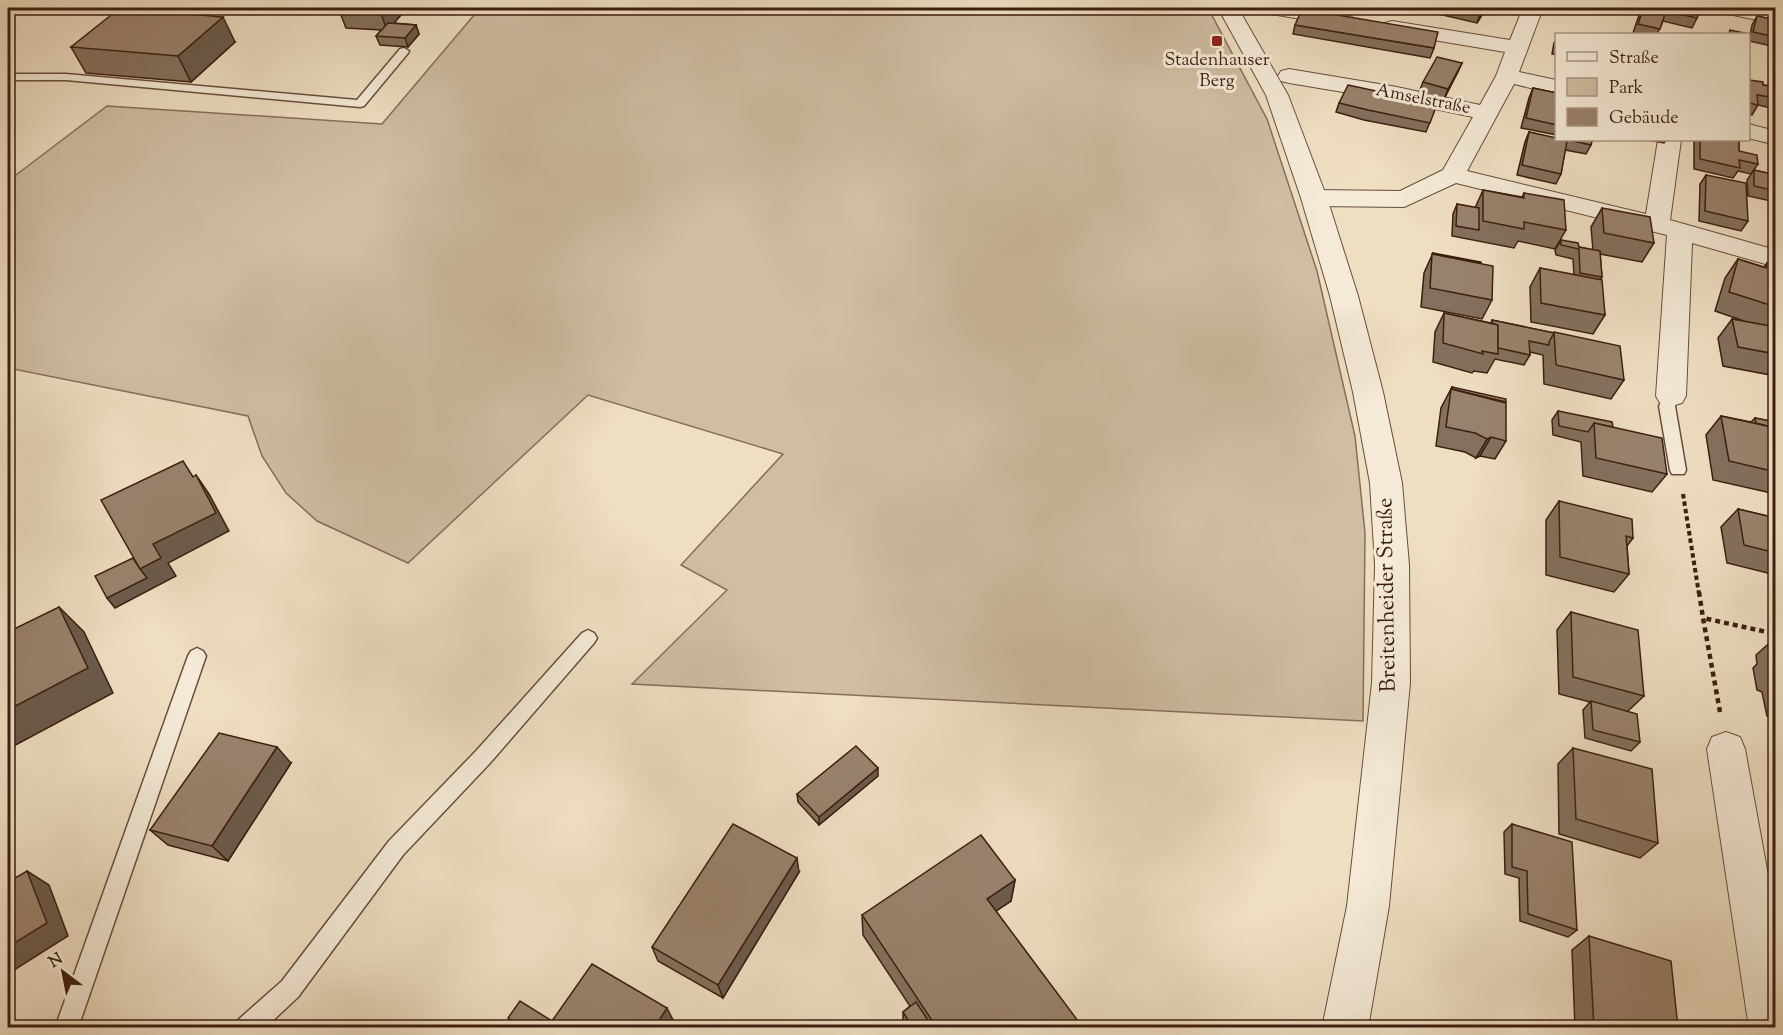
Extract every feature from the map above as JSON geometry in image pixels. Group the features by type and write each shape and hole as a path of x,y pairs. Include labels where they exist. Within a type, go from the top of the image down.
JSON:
{"street":[{"name":"Breitenheider Straße","path":"1228,8 1277,95 1314,198 1344,296 1368,392 1386,483 1392,565 1391,683 1368,906 1345,1028"},
{"path":"1272,8 1518,48"},
{"path":"1314,198 1404,199 1453,176 1507,76 1533,8"},
{"path":"1726,8 1776,18"},
{"name":"Amselstraße","path":"1289,76 1396,94 1486,113"},
{"path":"1507,76 1555,87"},
{"path":"1750,131 1776,138"},
{"path":"1670,141 1668,228 1671,396"},
{"path":"1453,176 1668,228 1776,259"},
{"path":"1726,749 1772,1028"}],"lane":[{"path":"8,77 70,74 360,104 404,51"},
{"path":"1671,396 1667,406 1678,470"},
{"path":"246,1028 290,989 396,848 483,757 588,638"},
{"path":"66,1028 197,656"}],"path":[{"path":"1678,470 1726,749"},
{"path":"1702,618 1776,634"}],"green space":[{"path":"480,8 1208,8 1267,119 1317,271 1355,436 1365,533 1363,721 632,684 727,590 681,565 783,454 588,395 408,563 317,521 286,493 262,456 248,416 8,368 8,181 107,106 382,124"}],"building":[{"path":"120,8 223,17 178,56 71,47"},
{"path":"342,8 386,8 381,13 339,10"},
{"path":"1453,8 1485,8 1480,14"},
{"path":"1666,8 1701,8 1697,18 1664,11"},
{"path":"1302,9 1438,32 1434,48 1295,25"},
{"path":"1643,9 1665,14 1660,29 1638,24"},
{"path":"1757,16 1776,20 1776,37 1753,32"},
{"path":"388,23 416,25 405,38 376,36"},
{"path":"1730,30 1745,33 1729,33"},
{"path":"1437,57 1462,63 1448,89 1423,82"},
{"path":"1750,80 1776,87 1776,98 1757,95 1758,105 1750,103"},
{"path":"1348,85 1437,104 1430,123 1368,110 1339,103"},
{"path":"1533,88 1555,93 1555,125 1526,118"},
{"path":"1529,132 1555,138 1555,141 1567,141 1561,174 1522,165"},
{"path":"1573,141 1592,141 1591,145"},
{"path":"1700,141 1739,141 1739,151 1757,155 1758,164 1739,160 1740,168 1700,159"},
{"path":"1754,170 1776,175 1776,191 1754,186"},
{"path":"1706,175 1746,183 1748,221 1705,211"},
{"path":"1483,190 1524,198 1524,193 1564,200 1566,230 1524,222 1524,229 1483,221"},
{"path":"1457,204 1479,208 1479,230 1456,226"},
{"path":"1602,208 1650,217 1654,243 1604,233"},
{"path":"1561,240 1578,243 1579,247 1600,251 1602,277 1580,273 1579,249 1561,245"},
{"path":"1432,254 1493,266 1492,300 1430,288"},
{"path":"1433,254 1481,262 1481,263"},
{"path":"1738,259 1766,268 1767,263 1776,265 1776,307 1729,292"},
{"path":"1540,268 1602,280 1605,315 1541,303"},
{"path":"1444,313 1498,325 1498,354 1482,351 1483,354 1443,343"},
{"path":"1732,319 1776,327 1776,354 1738,347"},
{"path":"1492,320 1554,333 1549,345 1529,341 1530,355 1498,348 1498,325 1492,323"},
{"path":"1554,332 1620,346 1624,380 1556,365"},
{"path":"1452,387 1506,399 1506,402 1452,389"},
{"path":"1451,389 1506,403 1506,441 1491,437 1487,439 1475,433 1446,427"},
{"path":"1558,411 1612,422 1613,427 1594,423 1588,432 1559,426"},
{"path":"1721,416 1776,428 1776,472 1729,461"},
{"path":"1755,418 1776,422 1776,428 1756,423"},
{"path":"1594,423 1662,438 1667,474 1596,458"},
{"path":"183,461 193,477 196,475 216,513 153,544 161,558 140,569 101,500"},
{"path":"1559,501 1632,519 1633,538 1626,536 1629,574 1560,557"},
{"path":"1738,509 1776,518 1776,553 1744,545"},
{"path":"133,558 147,578 107,598 95,576"},
{"path":"59,607 88,668 8,710 8,632"},
{"path":"1571,612 1638,630 1644,696 1573,677"},
{"path":"1772,650 1776,651 1776,667"},
{"path":"1591,701 1637,714 1640,742 1593,730"},
{"path":"219,733 277,747 212,846 150,830"},
{"path":"856,746 878,768 819,817 797,794"},
{"path":"1573,748 1652,769 1658,843 1576,819"},
{"path":"733,824 797,858 718,985 652,947"},
{"path":"1512,824 1572,842 1577,930 1528,914 1527,871 1512,867"},
{"path":"981,835 1015,880 987,899 1078,1021 1069,1028 937,1028 862,915"},
{"path":"27,871 47,923 8,947 8,882"},
{"path":"1589,936 1671,961 1678,1028 1594,1028"},
{"path":"592,964 667,1008 654,1028 510,1028 514,1022 508,1018 520,1001 552,1021"},
{"path":"916,1002 933,1028 913,1028 903,1012"},
{"path":"1677,1023 1688,1027 1688,1028 1678,1028"}],"place":[{"name":"Stadenhauser Berg","path":"1217,41"}]}
